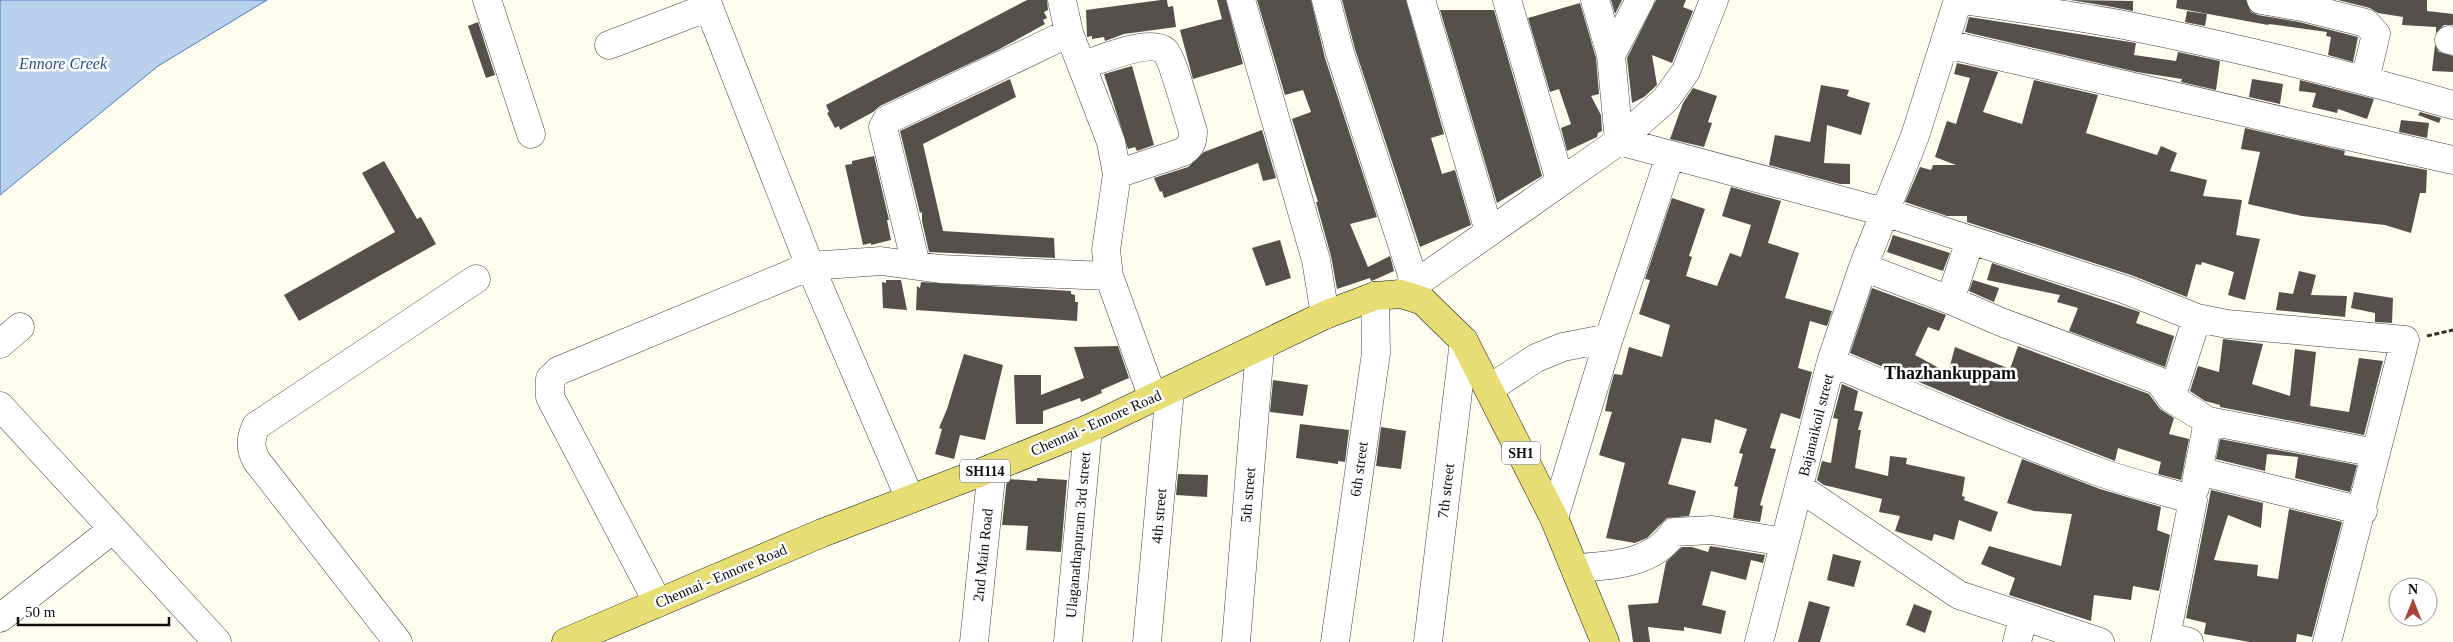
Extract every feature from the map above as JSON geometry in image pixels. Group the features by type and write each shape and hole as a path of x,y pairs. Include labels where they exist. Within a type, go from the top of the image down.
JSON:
{"main road":[{"name":"Chennai - Ennore Road","path":"566,642 910,498 992,468 1088,429 1260,348 1325,315 1397,291"},
{"name":"SH1","path":"1397,291 1423,301 1464,341 1554,518 1605,642"}],"street":[{"path":"487,0 531,134"},
{"path":"1062,0 1069,33 1083,65 1111,142 1117,174 1106,250 1109,276 1162,394"},
{"path":"1242,0 1316,260 1325,315"},
{"name":"6th street","path":"1326,0 1397,291 1376,353 1335,642"},
{"path":"1421,0 1489,231"},
{"path":"1507,0 1560,181"},
{"path":"1595,0 1611,55 1619,141"},
{"path":"1611,55 1640,0"},
{"path":"1397,291 1489,231 1619,141 1666,99 1686,71 1714,0"},
{"name":"Bajanaikoil street","path":"1759,642 1831,362 1863,267 1915,136 1946,44 1958,0"},
{"path":"1963,0 2123,25 2366,80 2453,105"},
{"path":"2261,0 2302,7 2366,23 2376,34 2366,80"},
{"path":"609,45 707,4 810,266 910,498"},
{"path":"916,265 883,127 887,120 1069,33"},
{"path":"1946,44 2453,160"},
{"path":"1083,65 1143,47 1155,47 1165,51 1171,62 1193,131 1193,141 1190,147 1183,152 1117,174"},
{"path":"1619,141 1884,212 2126,290 2197,318 2227,324 2405,340 2362,511 2326,642"},
{"path":"1554,518 1609,338 1670,156"},
{"path":"1950,300 1970,241"},
{"path":"658,603 550,396 550,379 558,371 810,266 880,261 940,269 1109,276"},
{"path":"1863,267 1950,300 2001,322 2159,381 2171,398 2208,421 2376,453"},
{"path":"398,642 256,460 250,446 252,435 256,426 476,279"},
{"path":"2171,398 2197,318"},
{"path":"1488,389 1536,358 1554,350 1609,338"},
{"name":"7th street","path":"1428,642 1464,341"},
{"name":"5th street","path":"1236,642 1260,348"},
{"path":"1831,362 1957,416 2055,455 2108,474 2193,500"},
{"name":"4th street","path":"1147,642 1162,394"},
{"path":"0,406 217,642"},
{"path":"2173,640 2193,500 2208,421"},
{"name":"Ulaganathapuram 3rd street","path":"1068,642 1088,429"},
{"name":"2nd Main Road","path":"974,642 992,468"},
{"path":"2198,472 2362,511"},
{"path":"1800,488 1959,595 2020,630 2100,642"},
{"path":"0,618 113,529"},
{"path":"1576,568 1607,566 1649,555 1668,540 1674,532 1730,531 1784,542"}],"water":[{"name":"Ennore Creek","path":"0,0 267,0 158,66 0,195"}],"building":[{"path":"1027,0 1047,0 1048,10 1044,12 1047,18 1043,20 1045,24 996,51 880,106 873,112 840,130 839,126 835,128 827,113 829,112 826,105"},
{"path":"1167,0 1168,7 1173,6 1176,27 1124,34 1105,41 1104,37 1092,39 1092,36 1087,37 1086,10"},
{"path":"1217,0 1226,0 1243,64 1193,79 1180,30 1222,19"},
{"path":"1257,0 1311,0 1325,58 1377,217 1350,224 1368,267 1390,256 1394,271 1371,281 1370,278 1337,289 1331,256 1316,202 1318,202 1292,119 1311,112 1303,90 1285,95"},
{"path":"1342,0 1406,0 1444,134 1431,138 1442,174 1455,170 1471,225 1420,247 1355,49"},
{"path":"1611,0 1622,0 1615,14"},
{"path":"1656,0 1686,0 1683,7 1693,11 1672,63 1652,55 1657,85 1644,97 1632,103 1627,58"},
{"path":"2070,0 2133,1 2133,11 2107,6"},
{"path":"2177,0 2246,0 2251,12 2258,15 2299,22 2358,37 2353,62 2328,55 2331,37 2326,36 2327,32 2268,25 2176,8"},
{"path":"2338,0 2427,0 2427,11 2453,14 2453,25 2444,25 2436,33 2436,27 2402,25 2403,17 2378,13 2370,8"},
{"path":"1580,3 1596,58 1599,94 1591,96 1601,115 1602,131 1598,133 1597,137 1567,151 1561,128 1571,124 1559,89 1550,92 1528,18"},
{"path":"1440,10 1494,10 1542,176 1497,203"},
{"path":"2187,11 2207,14 2205,26 2185,22"},
{"path":"1969,17 2136,43 2134,55 2176,61 2178,52 2220,61 2216,90 2181,82 2182,79 2137,72 1965,32"},
{"path":"478,22 495,75 486,78 468,26"},
{"path":"2435,45 2439,52 2453,56 2453,72 2432,71"},
{"path":"1957,63 1998,72 1983,112 2022,124 2034,80 2098,95 2086,133 2157,155 2161,146 2177,153 2170,171 2207,180 2203,196 2242,200 2236,235 2260,239 2245,300 2228,295 2234,272 2202,262 2201,265 2196,264 2187,297 2131,275 1967,222 1967,216 1947,216 1905,202 1920,167 1931,170 1933,165 1956,165 1935,157 1947,121 1956,124 1970,78 1954,74"},
{"path":"1132,66 1154,145 1137,151 1135,147 1128,149 1104,74"},
{"path":"1010,79 1016,97 923,144 943,231 1054,238 1055,258 929,252 922,221 922,212 920,213 900,131"},
{"path":"2252,79 2283,84 2280,104 2249,97"},
{"path":"2300,80 2374,99 2367,119 2338,109 2337,113 2312,107 2316,93 2299,91"},
{"path":"1821,85 1849,90 1847,96 1870,103 1861,135 1827,125 1824,163 1850,164 1850,184 1840,184 1769,165 1775,135 1810,142"},
{"path":"1693,88 1717,96 1708,122 1712,123 1704,147 1670,139 1683,103"},
{"path":"2420,112 2441,118 2439,123 2418,115"},
{"path":"2401,120 2429,123 2427,138 2399,132"},
{"path":"2245,128 2345,151 2344,155 2427,170 2426,193 2420,193 2411,233 2385,225 2302,216 2248,204 2260,152 2241,149"},
{"path":"1262,130 1276,178 1263,181 1258,163 1164,198 1162,191 1160,192 1154,178 1188,167 1204,152"},
{"path":"874,156 889,220 887,220 891,240 863,245 845,165 852,164 852,161"},
{"path":"384,161 417,219 421,217 436,244 299,321 284,295 395,232 362,173"},
{"path":"1731,187 1781,201 1768,243 1799,253 1785,298 1832,311 1827,326 1810,321 1798,368 1812,372 1800,419 1781,413 1770,448 1776,449 1760,505 1763,506 1760,522 1733,518 1738,487 1734,486 1743,454 1739,453 1747,429 1715,419 1711,443 1682,438 1668,484 1696,491 1689,516 1667,518 1647,538 1635,543 1606,538 1625,463 1599,455 1612,412 1605,411 1614,374 1622,375 1629,347 1662,357 1670,325 1639,314 1650,280 1645,279 1672,198 1705,209 1689,256 1692,257 1686,276 1717,286 1730,253 1741,257 1751,225 1722,216"},
{"path":"1893,235 1950,253 1943,271 1887,252"},
{"path":"1280,240 1291,278 1266,286 1252,248"},
{"path":"1992,263 2140,312 2136,323 2174,336 2165,367 2069,331 2078,308 2057,302 2060,295 1987,280"},
{"path":"2299,271 2316,275 2311,295 2347,296 2345,317 2276,310 2279,292 2293,294"},
{"path":"886,280 901,280 907,310 883,308 882,282 886,283"},
{"path":"1973,280 1999,288 1994,302 1969,291"},
{"path":"921,282 1071,291 1071,294 1075,295 1075,302 1078,302 1077,321 916,310 917,286 920,288"},
{"path":"1872,288 1946,315 1939,331 1928,327 1915,355 1948,373 1955,347 2010,369 2018,346 2149,394 2160,409 2174,418 2169,434 2189,439 2181,480 2158,474 2161,462 2118,448 2115,461 2007,419 1850,353"},
{"path":"2354,292 2393,298 2392,323 2375,322 2375,313 2351,308"},
{"path":"2223,339 2263,344 2252,384 2290,396 2295,349 2316,352 2310,406 2349,412 2359,358 2383,361 2364,435 2220,407 2220,405 2205,401 2190,391 2198,366 2219,372"},
{"path":"1118,346 1129,378 1101,390 1102,393 1081,402 1080,398 1043,411 1043,424 1016,424 1014,375 1041,375 1041,395 1084,378 1074,347"},
{"path":"964,354 1003,365 985,440 960,435 954,459 935,454 942,429 939,428"},
{"path":"1273,380 1308,385 1303,416 1270,412"},
{"path":"1842,384 1858,391 1854,410 1863,412 1858,430 1861,430 1855,468 1888,476 1890,456 1907,458 1906,464 1965,477 1962,496 1965,497 1964,500 1998,512 1991,532 1959,520 1954,540 1934,534 1932,541 1905,534 1895,531 1900,516 1879,512 1882,499 1824,485 1817,480 1822,461 1831,463 1838,419 1833,418"},
{"path":"1300,424 1349,430 1345,462 1338,461 1338,464 1296,458"},
{"path":"1381,427 1406,431 1401,469 1376,466"},
{"path":"2220,439 2357,465 2350,492 2295,478 2298,457 2267,454 2265,471 2216,459"},
{"path":"2022,459 2100,489 2161,507 2157,530 2170,535 2159,591 2133,586 2131,600 2094,595 2091,621 2009,595 2015,578 1981,564 1989,546 2061,566 2072,514 2034,511 2007,503"},
{"path":"1178,474 1208,475 1207,497 1176,495"},
{"path":"1037,478 1067,480 1061,552 1026,550 1028,526 1002,525 1007,479 1037,481"},
{"path":"2211,490 2263,503 2261,528 2228,515 2214,560 2258,565 2257,576 2278,579 2289,509 2342,522 2312,637 2297,634 2296,642 2250,642 2204,634 2206,623 2186,618"},
{"path":"1710,546 1765,555 1763,563 1751,560 1746,580 1711,571 1702,605 1726,611 1721,634 1684,627 1684,631 1648,627 1650,642 1633,642 1628,605 1658,603 1666,562 1682,547 1692,547 1708,552"},
{"path":"1833,554 1861,561 1854,587 1827,580"},
{"path":"1809,601 1830,607 1820,642 1798,642"},
{"path":"1914,604 1932,611 1925,633 1906,625"}],"district":[{"name":"Thazhankuppam","path":"1950,373"}]}
